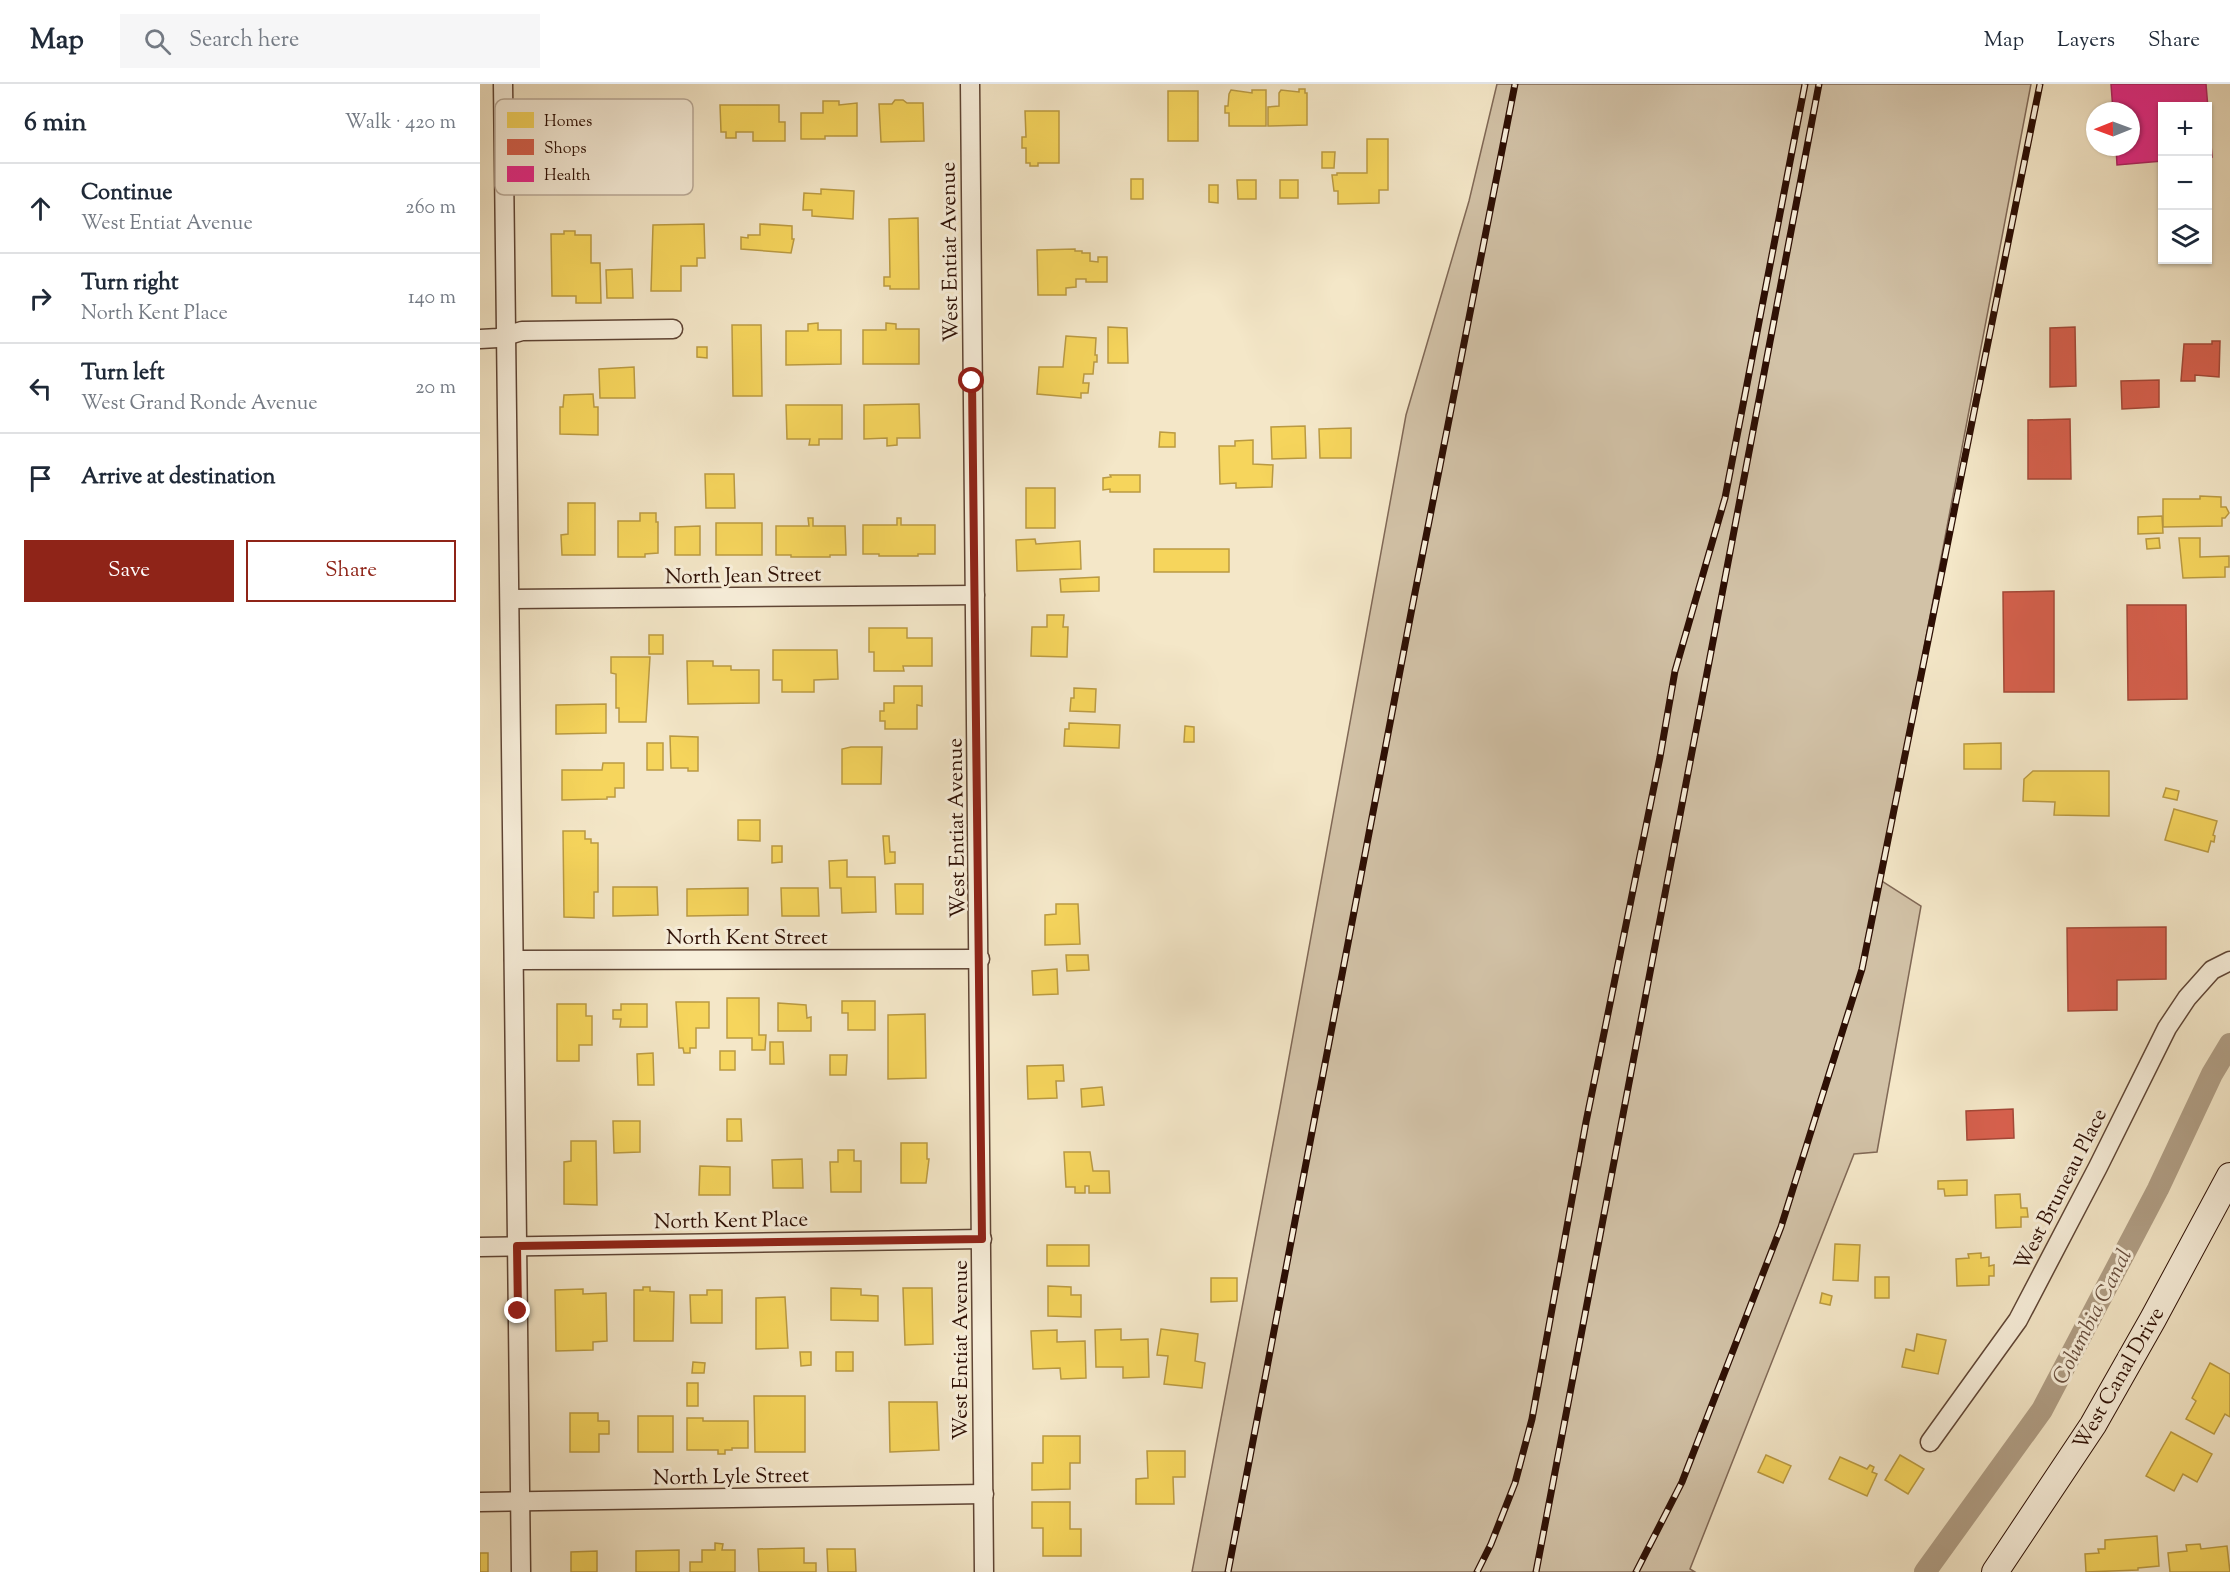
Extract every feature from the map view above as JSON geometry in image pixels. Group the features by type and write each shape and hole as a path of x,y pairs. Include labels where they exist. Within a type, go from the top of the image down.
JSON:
{"street":[{"path":"503,84 503,99"},
{"name":"West Entiat Avenue","path":"970,84 984,1572"},
{"path":"505,195 521,1572"},
{"path":"480,339 498,338 522,331 673,329"},
{"name":"North Jean Street","path":"511,599 975,595"},
{"name":"North Kent Street","path":"514,960 980,959"},
{"name":"West Bruneau Place","path":"1930,1442 2018,1320 2167,1028 2181,1006 2212,970 2230,961"},
{"name":"West Canal Drive","path":"1995,1572 2093,1425 2154,1319 2230,1176"},
{"name":"North Kent Place","path":"480,1247 982,1239"},
{"name":"North Lyle Street","path":"480,1502 984,1494"}],"shaded area":[{"path":"1497,84 2031,84 1880,880 1921,906 1877,1152 1854,1154 1690,1569 1695,1572 1192,1572 1280,1107 1406,415 1469,201"}],"building: Homes":[{"path":"1299,89 1305,89 1307,93 1307,125 1268,126 1268,107 1279,106 1281,90 1299,92"},
{"path":"1231,90 1252,93 1252,90 1266,90 1266,126 1229,126 1229,113 1225,113 1225,106 1228,106"},
{"path":"1168,91 1198,91 1198,141 1168,141"},
{"path":"895,100 923,103 924,141 881,142 879,104 892,104"},
{"path":"823,101 839,101 839,105 857,103 857,136 801,139 801,113 823,113"},
{"path":"720,105 779,105 779,122 785,122 785,141 753,141 753,132 736,132 736,138 726,138 726,132 721,132"},
{"path":"1025,111 1059,111 1059,163 1038,163 1038,166 1030,166 1030,163 1026,163 1026,148 1022,148 1022,137 1026,137"},
{"path":"1367,139 1388,139 1388,190 1379,190 1379,203 1338,204 1338,191 1334,191 1332,175 1367,173"},
{"path":"1322,152 1335,152 1334,168 1322,168"},
{"path":"1131,179 1143,179 1143,199 1131,199"},
{"path":"1237,180 1256,180 1256,199 1238,199"},
{"path":"1280,180 1298,180 1298,198 1280,198"},
{"path":"1209,185 1218,185 1218,203 1209,202"},
{"path":"821,189 854,191 853,219 812,216 812,210 803,210 804,193 821,194"},
{"path":"918,218 919,289 890,289 890,286 884,286 884,277 890,277 889,219"},
{"path":"704,224 705,258 697,258 697,266 681,266 681,291 651,291 653,225"},
{"path":"760,224 792,226 792,239 794,239 791,253 741,249 741,237 760,235"},
{"path":"564,231 575,231 575,235 591,235 591,263 600,263 601,303 576,303 576,296 552,296 551,234 564,234"},
{"path":"1075,249 1082,253 1090,253 1090,261 1098,262 1098,257 1107,257 1107,282 1086,282 1086,279 1076,279 1076,287 1066,288 1066,295 1038,295 1037,250"},
{"path":"632,269 633,298 607,298 606,270"},
{"path":"818,323 818,330 841,330 841,364 786,365 786,331 808,331 808,324"},
{"path":"886,323 896,324 896,329 919,329 919,364 863,364 863,330 886,330"},
{"path":"732,325 761,325 762,396 733,396"},
{"path":"1108,327 1127,328 1128,363 1108,363"},
{"path":"1066,336 1096,338 1097,362 1094,362 1093,374 1084,374 1083,383 1089,383 1088,393 1081,393 1081,398 1037,394 1039,367 1063,367"},
{"path":"697,347 707,347 707,358 697,357"},
{"path":"634,367 635,398 600,398 599,369"},
{"path":"593,394 594,407 598,407 598,435 560,434 560,407 563,407 564,395"},
{"path":"919,404 920,438 897,438 897,445 887,446 887,438 864,439 864,405"},
{"path":"786,405 842,405 842,439 819,439 819,445 809,445 810,439 787,439"},
{"path":"1305,426 1306,458 1272,459 1271,427"},
{"path":"1351,428 1351,458 1320,458 1319,429"},
{"path":"1160,432 1175,433 1175,447 1159,447"},
{"path":"1253,440 1253,464 1273,465 1272,487 1236,488 1236,483 1220,484 1219,446 1235,446 1235,441"},
{"path":"705,474 734,474 735,508 706,508"},
{"path":"1110,475 1140,475 1140,492 1103,490 1103,478 1111,477"},
{"path":"1026,488 1055,488 1055,528 1026,528"},
{"path":"2200,496 2221,497 2221,507 2226,507 2229,513 2222,518 2222,526 2163,527 2163,499 2200,499"},
{"path":"568,503 595,503 595,555 562,555 561,535 568,534"},
{"path":"640,513 656,513 658,553 645,554 645,557 618,557 618,521 640,521"},
{"path":"2162,516 2163,533 2138,534 2138,517"},
{"path":"808,518 813,518 813,526 845,526 846,555 791,557 791,555 776,555 776,526 809,526"},
{"path":"897,518 901,518 901,525 935,525 935,554 879,556 879,554 863,554 863,525 897,525"},
{"path":"716,523 762,523 762,555 716,555"},
{"path":"700,526 700,555 675,555 675,527"},
{"path":"2159,538 2160,548 2147,549 2146,539"},
{"path":"2179,538 2200,538 2200,557 2229,556 2229,567 2225,567 2225,577 2183,578"},
{"path":"1035,539 1036,544 1080,541 1081,569 1017,571 1016,540"},
{"path":"1154,549 1229,549 1229,572 1154,572"},
{"path":"1099,577 1099,591 1061,592 1060,579"},
{"path":"1047,615 1064,615 1063,627 1068,627 1067,657 1031,656 1032,627 1047,627"},
{"path":"869,628 907,628 907,638 932,638 932,666 903,666 904,671 874,671 874,652 869,652"},
{"path":"649,635 663,635 663,654 649,654"},
{"path":"773,650 837,650 838,679 814,680 814,692 782,692 782,680 773,680"},
{"path":"611,657 650,657 646,722 619,722 619,708 616,708 616,674 611,673"},
{"path":"687,661 713,661 713,666 731,666 731,670 759,670 759,703 688,704"},
{"path":"894,686 922,686 922,706 917,705 917,729 885,729 885,721 880,721 880,711 884,711 884,703 894,703"},
{"path":"1074,688 1096,689 1095,712 1070,711"},
{"path":"606,704 606,733 556,734 556,705"},
{"path":"1069,723 1120,725 1119,748 1064,746 1065,729 1069,729"},
{"path":"1185,726 1194,727 1194,742 1184,742"},
{"path":"670,736 698,737 698,771 688,771 688,768 671,768"},
{"path":"647,743 663,743 663,770 647,770"},
{"path":"2001,743 2001,769 1964,769 1964,744"},
{"path":"882,747 881,784 842,784 842,749"},
{"path":"603,763 624,763 624,788 615,788 615,797 562,800 562,770 602,770"},
{"path":"2033,771 2109,771 2109,816 2054,815 2055,802 2023,801 2024,779"},
{"path":"2166,788 2179,791 2177,800 2163,797"},
{"path":"2174,809 2217,821 2213,835 2215,836 2214,842 2211,841 2208,852 2165,840"},
{"path":"738,820 760,820 760,841 738,840"},
{"path":"563,831 585,831 585,839 591,839 591,843 598,843 598,892 594,892 594,918 564,917"},
{"path":"883,836 889,836 890,852 895,852 895,863 885,864"},
{"path":"772,846 782,846 782,862 772,863"},
{"path":"847,860 847,877 875,877 876,912 842,913 841,888 830,888 829,861"},
{"path":"895,884 923,884 923,914 896,914"},
{"path":"613,887 657,887 658,915 613,916"},
{"path":"748,888 748,915 687,916 687,889"},
{"path":"781,888 818,888 819,916 782,916"},
{"path":"1056,904 1078,904 1080,944 1045,945 1045,915 1056,914"},
{"path":"1066,955 1088,955 1089,970 1067,971"},
{"path":"1057,969 1058,994 1033,995 1032,971"},
{"path":"727,998 759,998 759,1035 766,1035 765,1050 752,1050 752,1038 727,1038"},
{"path":"842,1001 875,1001 875,1030 848,1030 848,1013 842,1013"},
{"path":"676,1002 709,1002 709,1028 696,1028 696,1048 690,1048 690,1053 684,1053 683,1048 679,1048"},
{"path":"778,1003 806,1005 807,1018 811,1017 811,1031 778,1031"},
{"path":"557,1004 586,1004 586,1016 592,1016 592,1045 579,1045 579,1061 557,1061"},
{"path":"621,1004 647,1004 647,1027 620,1027 621,1019 613,1019 613,1010 621,1010"},
{"path":"925,1014 926,1078 888,1079 888,1015"},
{"path":"770,1042 783,1042 784,1064 770,1064"},
{"path":"720,1051 735,1051 735,1070 720,1070"},
{"path":"653,1053 654,1085 638,1085 637,1054"},
{"path":"830,1055 847,1055 846,1075 830,1075"},
{"path":"1063,1065 1064,1081 1056,1081 1057,1098 1028,1099 1027,1066"},
{"path":"1102,1087 1104,1105 1082,1107 1081,1089"},
{"path":"727,1119 741,1119 742,1141 727,1141"},
{"path":"613,1121 640,1121 640,1152 614,1153"},
{"path":"571,1141 596,1141 597,1205 564,1204 564,1162 571,1161"},
{"path":"901,1143 927,1143 927,1159 929,1159 926,1183 901,1183"},
{"path":"838,1150 854,1150 854,1161 861,1161 861,1192 831,1192 830,1162 838,1162"},
{"path":"1064,1152 1090,1152 1093,1171 1109,1171 1110,1193 1089,1193 1089,1186 1085,1186 1085,1193 1075,1193 1075,1187 1066,1187"},
{"path":"802,1159 803,1188 773,1188 772,1160"},
{"path":"700,1166 730,1167 730,1195 699,1195"},
{"path":"1967,1180 1967,1195 1945,1196 1944,1189 1938,1189 1938,1181"},
{"path":"2020,1194 2021,1208 2027,1208 2028,1217 2021,1217 2021,1227 1996,1228 1995,1195"},
{"path":"1835,1244 1860,1245 1858,1281 1833,1280"},
{"path":"1047,1245 1089,1245 1089,1266 1047,1266"},
{"path":"1981,1253 1981,1258 1989,1257 1989,1266 1994,1265 1994,1276 1989,1276 1989,1285 1957,1286 1956,1259 1969,1258 1968,1254"},
{"path":"1875,1277 1889,1277 1889,1298 1875,1298"},
{"path":"1211,1278 1237,1278 1237,1301 1211,1302"},
{"path":"1048,1286 1071,1287 1071,1295 1081,1295 1081,1317 1048,1316"},
{"path":"643,1287 650,1287 650,1291 674,1292 673,1341 634,1341 634,1290 643,1290"},
{"path":"831,1288 861,1289 861,1295 878,1296 878,1321 831,1320"},
{"path":"903,1288 932,1288 933,1344 905,1345"},
{"path":"583,1289 583,1294 606,1293 607,1341 593,1342 593,1350 556,1351 555,1290"},
{"path":"707,1290 722,1290 722,1323 691,1323 690,1295 707,1295"},
{"path":"1822,1293 1832,1296 1830,1305 1820,1303"},
{"path":"785,1297 788,1348 756,1349 756,1298"},
{"path":"1121,1329 1121,1340 1148,1339 1149,1377 1123,1378 1123,1367 1096,1367 1095,1330"},
{"path":"1161,1329 1198,1334 1195,1361 1205,1363 1202,1388 1164,1384 1168,1356 1157,1355"},
{"path":"1057,1330 1057,1342 1085,1341 1086,1378 1061,1379 1060,1368 1033,1369 1031,1331"},
{"path":"1917,1334 1946,1340 1938,1374 1902,1367 1906,1349 1914,1351"},
{"path":"800,1352 811,1352 811,1365 801,1366"},
{"path":"836,1352 853,1352 853,1371 836,1371"},
{"path":"693,1362 705,1363 704,1373 692,1373"},
{"path":"2210,1363 2230,1374 2230,1417 2225,1414 2214,1434 2186,1419 2196,1401 2192,1398"},
{"path":"687,1383 698,1383 698,1406 687,1406"},
{"path":"754,1396 805,1396 805,1452 755,1452"},
{"path":"889,1402 937,1402 939,1450 890,1452"},
{"path":"570,1413 598,1413 598,1421 609,1421 609,1434 599,1434 599,1452 570,1452"},
{"path":"638,1416 673,1416 673,1452 638,1452"},
{"path":"687,1418 703,1418 703,1421 748,1421 748,1448 732,1448 732,1450 725,1450 725,1454 718,1454 718,1450 687,1450"},
{"path":"2171,1432 2212,1454 2197,1482 2183,1474 2174,1491 2146,1476"},
{"path":"1043,1436 1080,1436 1080,1463 1070,1463 1070,1489 1032,1490 1032,1463 1043,1463"},
{"path":"1147,1451 1185,1451 1185,1477 1173,1477 1174,1504 1136,1504 1136,1479 1148,1478"},
{"path":"1766,1455 1791,1466 1783,1483 1758,1472"},
{"path":"1900,1455 1924,1469 1908,1494 1885,1480"},
{"path":"1840,1457 1867,1469 1870,1465 1874,1467 1872,1472 1877,1474 1867,1496 1829,1479"},
{"path":"1032,1502 1070,1502 1070,1529 1081,1529 1081,1556 1043,1556 1043,1528 1032,1528"},
{"path":"2157,1536 2159,1566 2138,1568 2138,1570 2086,1572 2085,1554 2099,1553 2098,1549 2105,1549 2105,1540"},
{"path":"715,1543 723,1544 722,1550 735,1550 735,1572 690,1572 690,1562 702,1562 702,1550 715,1550"},
{"path":"2200,1544 2201,1549 2227,1546 2230,1572 2170,1572 2168,1553 2187,1551 2186,1545"},
{"path":"804,1548 804,1563 816,1563 816,1572 759,1572 758,1549"},
{"path":"827,1549 855,1549 856,1572 828,1572"},
{"path":"679,1550 679,1572 636,1572 636,1551"},
{"path":"597,1551 597,1572 571,1572 571,1552"},
{"path":"480,1553 488,1553 488,1572 480,1572"}],"building: Shops":[{"path":"2075,327 2076,386 2050,387 2050,328"},
{"path":"2212,341 2220,341 2219,377 2195,375 2195,381 2181,381 2184,344 2212,344"},
{"path":"2159,380 2159,407 2122,409 2121,381"},
{"path":"2070,419 2071,479 2028,479 2028,420"},
{"path":"2054,591 2054,692 2004,692 2003,592"},
{"path":"2127,605 2186,605 2187,699 2128,700"},
{"path":"2166,927 2166,979 2117,980 2117,1010 2068,1011 2067,928"},
{"path":"2013,1109 2014,1138 1967,1140 1966,1111"}],"building: Health":[{"path":"2111,84 2206,84 2208,102 2158,102 2158,161 2117,165 2116,156 2140,156 2140,102 2112,102"}],"waterway":[{"name":"Columbia Canal","path":"1925,1572 2042,1410 2158,1189 2212,1074 2230,1044"}],"railway":[{"path":"1228,1572 1412,608 1515,84"},
{"path":"1477,1572 1491,1544 1515,1483 1532,1419 1586,1122 1660,757 1675,671 1725,498 1805,84"},
{"path":"1536,1572 1819,84"},
{"path":"1636,1572 1682,1482 1781,1227 1862,969 2040,84"}],"route":[{"path":"518,1311 517,1246 982,1239 972,381"}]}
